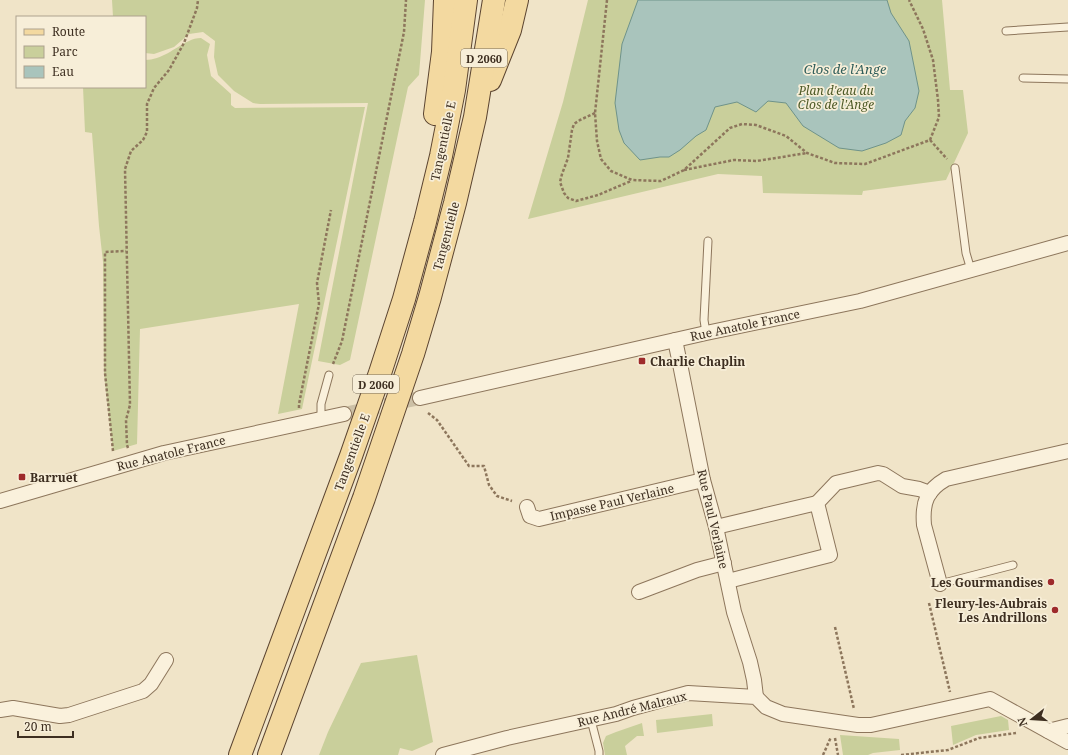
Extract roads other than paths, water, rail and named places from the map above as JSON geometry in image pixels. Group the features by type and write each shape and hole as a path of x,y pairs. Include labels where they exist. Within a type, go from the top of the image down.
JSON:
{"main road":[{"path":"380,373 436,106 443,52 445,0"},
{"name":"Tangentielle E","path":"240,755 348,463 380,373 406,292 441,156 454,90 466,0"},
{"name":"D 2060","path":"475,117 494,0"},
{"path":"475,117 510,30 517,0"},
{"name":"Tangentielle","path":"269,755 364,498 413,354 455,203 475,117"}],"street":[{"name":"Rue Anatole France","path":"421,404 675,340 860,301 1068,243"},
{"name":"Rue Paul Verlaine","path":"675,340 703,480 716,527 734,612 750,662 756,697"},
{"name":"Rue Anatole France","path":"0,501 164,453 344,414"},
{"path":"940,584 924,525 923,515 924,507 935,486 946,479 1068,451"},
{"path":"716,527 817,503 836,483 878,473 883,474 902,486 919,488 930,493"},
{"name":"Impasse Paul Verlaine","path":"527,507 530,516 539,519 703,480"},
{"path":"728,581 830,555 817,503"},
{"path":"639,592 697,570 724,563"},
{"path":"0,710 12,708 60,716 69,715 143,691 150,684 166,660"},
{"name":"Rue André Malraux","path":"443,755 507,738 616,714 688,693 756,697"},
{"path":"756,697 766,707 783,714 858,725 872,725 990,699 1068,742"},
{"path":"1048,731 1068,726"}],"lane":[{"path":"1006,31 1068,27"},
{"path":"1023,78 1068,79"},
{"path":"955,168 966,253 971,270"},
{"path":"706,333 704,320 708,241"},
{"path":"321,419 321,404 329,375"},
{"path":"940,584 1012,565"},
{"path":"591,720 599,755"}],"water":[{"name":"Clos de l'Ange","path":"638,0 887,0 891,13 909,41 919,91 915,108 905,121 901,135 886,143 862,151 839,148 803,126 786,103 768,101 756,112 737,102 715,107 706,130 669,157 640,160 624,143 619,130 615,103 622,44"}],"tunnel":[{"path":"344,414 420,398"}],"place":[{"name":"Charlie Chaplin","path":"642,361"},
{"name":"Barruet","path":"22,477"},
{"name":"Les Gourmandises","path":"1051,582"},
{"name":"Fleury-les-Aubrais Les Andrillons","path":"1055,610"}],"park label":[{"name":"Plan d'eau du Clos de l'Ange","path":"836,97"}]}
